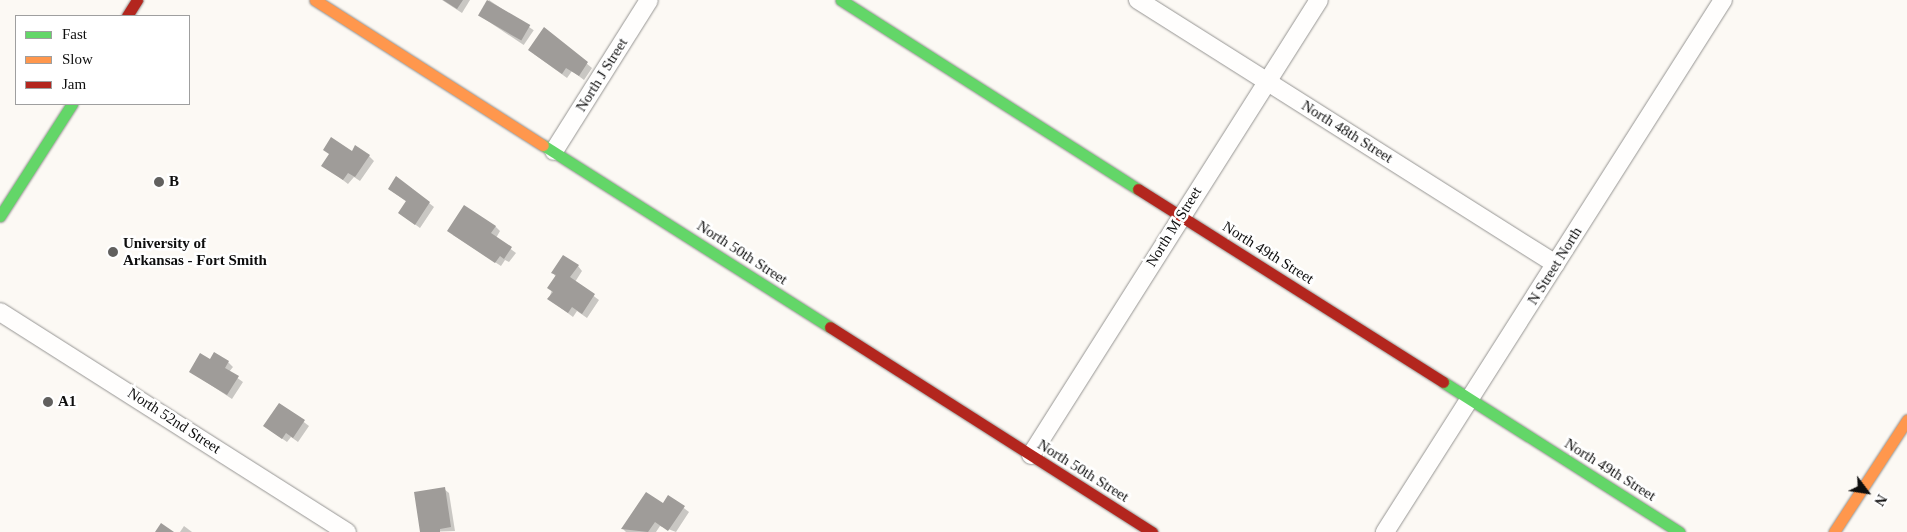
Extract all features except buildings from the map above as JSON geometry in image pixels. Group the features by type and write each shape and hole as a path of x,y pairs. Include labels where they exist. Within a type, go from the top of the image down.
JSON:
{"street":[{"path":"128,15 137,0"},
{"name":"North 50th Street","path":"315,0 554,150 1152,532"},
{"name":"North J Street","path":"554,150 649,0"},
{"name":"North 49th Street","path":"841,0 1679,532"},
{"name":"North M Street","path":"1031,455 1319,0"},
{"name":"N Street North","path":"1385,532 1724,0"},
{"name":"North 48th Street","path":"1142,1 1556,264"},
{"path":"0,216 71,105"},
{"name":"North 52nd Street","path":"0,312 347,532"},
{"path":"1834,532 1907,420"}],"traffic: fast":[{"path":"841,0 1138,189"},
{"path":"0,216 71,105"},
{"path":"543,145 830,327"},
{"path":"1443,382 1679,532"}],"traffic: slow":[{"path":"315,0 543,145"},
{"path":"1834,532 1907,420"}],"traffic: jam":[{"path":"128,15 137,0"},
{"path":"1138,189 1443,382"},
{"path":"830,327 1152,532"}],"place":[{"name":"B","path":"159,182"},
{"name":"University of Arkansas - Fort Smith","path":"113,252"},
{"name":"A1","path":"48,402"}]}
